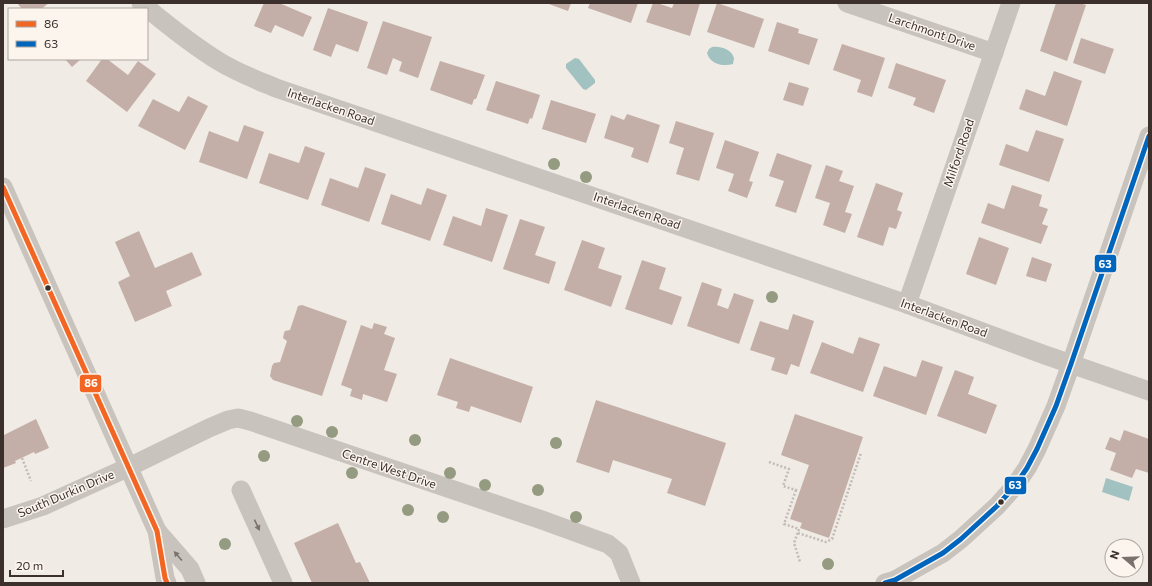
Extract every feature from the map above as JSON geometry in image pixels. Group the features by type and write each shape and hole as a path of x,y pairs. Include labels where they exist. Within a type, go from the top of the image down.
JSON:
{"street":[{"name":"Larchmont Drive","path":"847,3 994,53"},
{"name":"Milford Road","path":"907,304 1011,3"},
{"name":"Interlacken Road","path":"148,9 174,30 220,62 276,88 907,304 1149,391"},
{"path":"892,582 943,553 961,539 989,515 1014,487 1027,468 1056,406 1149,136"},
{"path":"3,187 157,531 167,583"},
{"name":"Centre West Drive","path":"129,467 209,428 228,420 238,418 556,524 608,544 619,553 631,583"},
{"name":"South Durkin Drive","path":"3,519 43,506 129,467"},
{"path":"240,490 283,583"},
{"path":"157,531 190,569 196,583"}],"path":[{"path":"798,533 826,542 832,539 861,453"},
{"path":"22,458 31,481"},
{"path":"769,462 789,469 783,486 799,491"},
{"path":"796,490 784,524 799,529 794,543 800,562"}],"water":[{"path":"712,47 719,47 731,52 734,58 733,64 721,65 711,60 707,53"},
{"path":"575,58 579,59 595,80 595,83 586,90 583,89 566,68 566,64"},
{"path":"1106,478 1133,487 1129,501 1102,492"}],"building":[{"path":"17,3 49,3 42,8 21,8"},
{"path":"264,3 279,3 312,17 303,37 275,25 271,33 254,26"},
{"path":"546,3 571,3 568,11"},
{"path":"590,3 638,3 631,23 588,8"},
{"path":"653,3 672,8 674,3 700,3 690,36 646,22"},
{"path":"717,3 764,19 754,48 707,32"},
{"path":"1056,3 1079,3 1086,5 1067,61 1040,51"},
{"path":"328,8 368,22 358,52 336,44 331,57 313,50"},
{"path":"383,21 432,37 418,78 399,71 402,62 393,58 387,75 367,68"},
{"path":"777,22 799,29 798,33 818,39 809,65 768,51"},
{"path":"1081,38 1114,49 1105,74 1073,63"},
{"path":"842,44 885,58 872,97 857,92 861,80 833,70"},
{"path":"66,60 80,60 72,67"},
{"path":"101,60 108,60 128,75 138,61 156,74 127,112 86,81"},
{"path":"440,61 485,75 476,99 474,99 472,105 430,90"},
{"path":"896,63 946,80 934,113 913,105 916,98 888,88"},
{"path":"1054,71 1082,81 1067,126 1019,109 1026,89 1045,96"},
{"path":"496,81 540,95 532,119 530,118 528,124 486,110"},
{"path":"789,82 809,88 803,106 783,100"},
{"path":"188,96 208,106 185,150 138,126 153,99 179,112"},
{"path":"551,100 596,114 586,143 542,129"},
{"path":"627,114 660,125 648,163 631,157 634,148 604,138 611,115 624,120"},
{"path":"676,121 714,133 699,181 676,174 684,148 669,143"},
{"path":"244,125 264,132 247,179 199,162 209,131 238,142"},
{"path":"1036,130 1064,139 1049,182 999,165 1006,144 1028,152"},
{"path":"725,140 759,152 749,181 753,182 747,198 728,191 734,174 716,168"},
{"path":"305,146 325,153 308,200 259,183 269,153 299,163"},
{"path":"777,153 812,165 796,213 775,206 784,181 769,176"},
{"path":"826,165 843,171 839,181 854,186 845,212 852,214 845,233 823,225 830,203 815,198"},
{"path":"365,167 386,174 369,222 321,205 330,178 358,188"},
{"path":"876,183 903,193 897,210 902,212 896,229 889,227 883,246 857,237"},
{"path":"1012,185 1042,195 1039,206 1048,209 1042,224 1048,226 1041,244 981,223 988,203 1004,209"},
{"path":"427,188 447,195 430,241 381,224 391,194 421,205"},
{"path":"486,208 508,215 492,262 443,245 453,216 481,226"},
{"path":"520,219 545,227 535,255 556,262 549,284 503,269"},
{"path":"139,231 155,268 192,252 202,275 166,291 172,306 135,322 118,282 130,276 115,242"},
{"path":"979,237 1009,248 996,285 966,274"},
{"path":"582,240 605,248 598,268 622,276 611,307 564,290"},
{"path":"1032,257 1052,264 1046,282 1026,276"},
{"path":"642,260 666,268 659,289 682,297 672,325 625,309"},
{"path":"702,282 722,289 717,305 728,309 734,293 754,300 739,344 687,326"},
{"path":"302,305 347,321 322,396 273,380 270,376 274,363 280,362 287,341 283,338 284,333 285,331 290,330 298,306"},
{"path":"793,314 814,321 799,367 791,364 787,375 771,370 775,358 750,350 760,321 788,330"},
{"path":"374,323 387,327 384,334 395,338 384,370 397,374 387,402 363,394 362,400 350,396 352,389 341,385 361,325 372,329"},
{"path":"859,337 880,344 863,392 810,373 822,342 853,354"},
{"path":"450,358 533,387 521,423 471,406 469,412 456,408 458,402 437,395"},
{"path":"922,360 943,367 926,415 873,396 884,366 916,377"},
{"path":"955,370 974,377 968,394 997,405 986,434 937,416"},
{"path":"596,400 726,443 705,506 667,493 672,479 613,460 609,473 576,462"},
{"path":"795,414 863,437 829,538 800,528 802,523 790,519 809,465 781,455"},
{"path":"36,419 49,448 35,454 34,452 15,461 16,463 3,468 3,432 4,435"},
{"path":"1124,430 1149,439 1149,473 1136,469 1132,478 1110,470 1116,453 1105,449 1110,437 1120,441"},
{"path":"338,523 356,563 360,562 370,583 312,583 294,543"}],"transit line":[{"name":"63","path":"885,583 895,580 943,553 961,539 997,506 1014,487 1027,468 1056,406 1149,136"},
{"name":"86","path":"3,187 157,531 167,583"}]}
